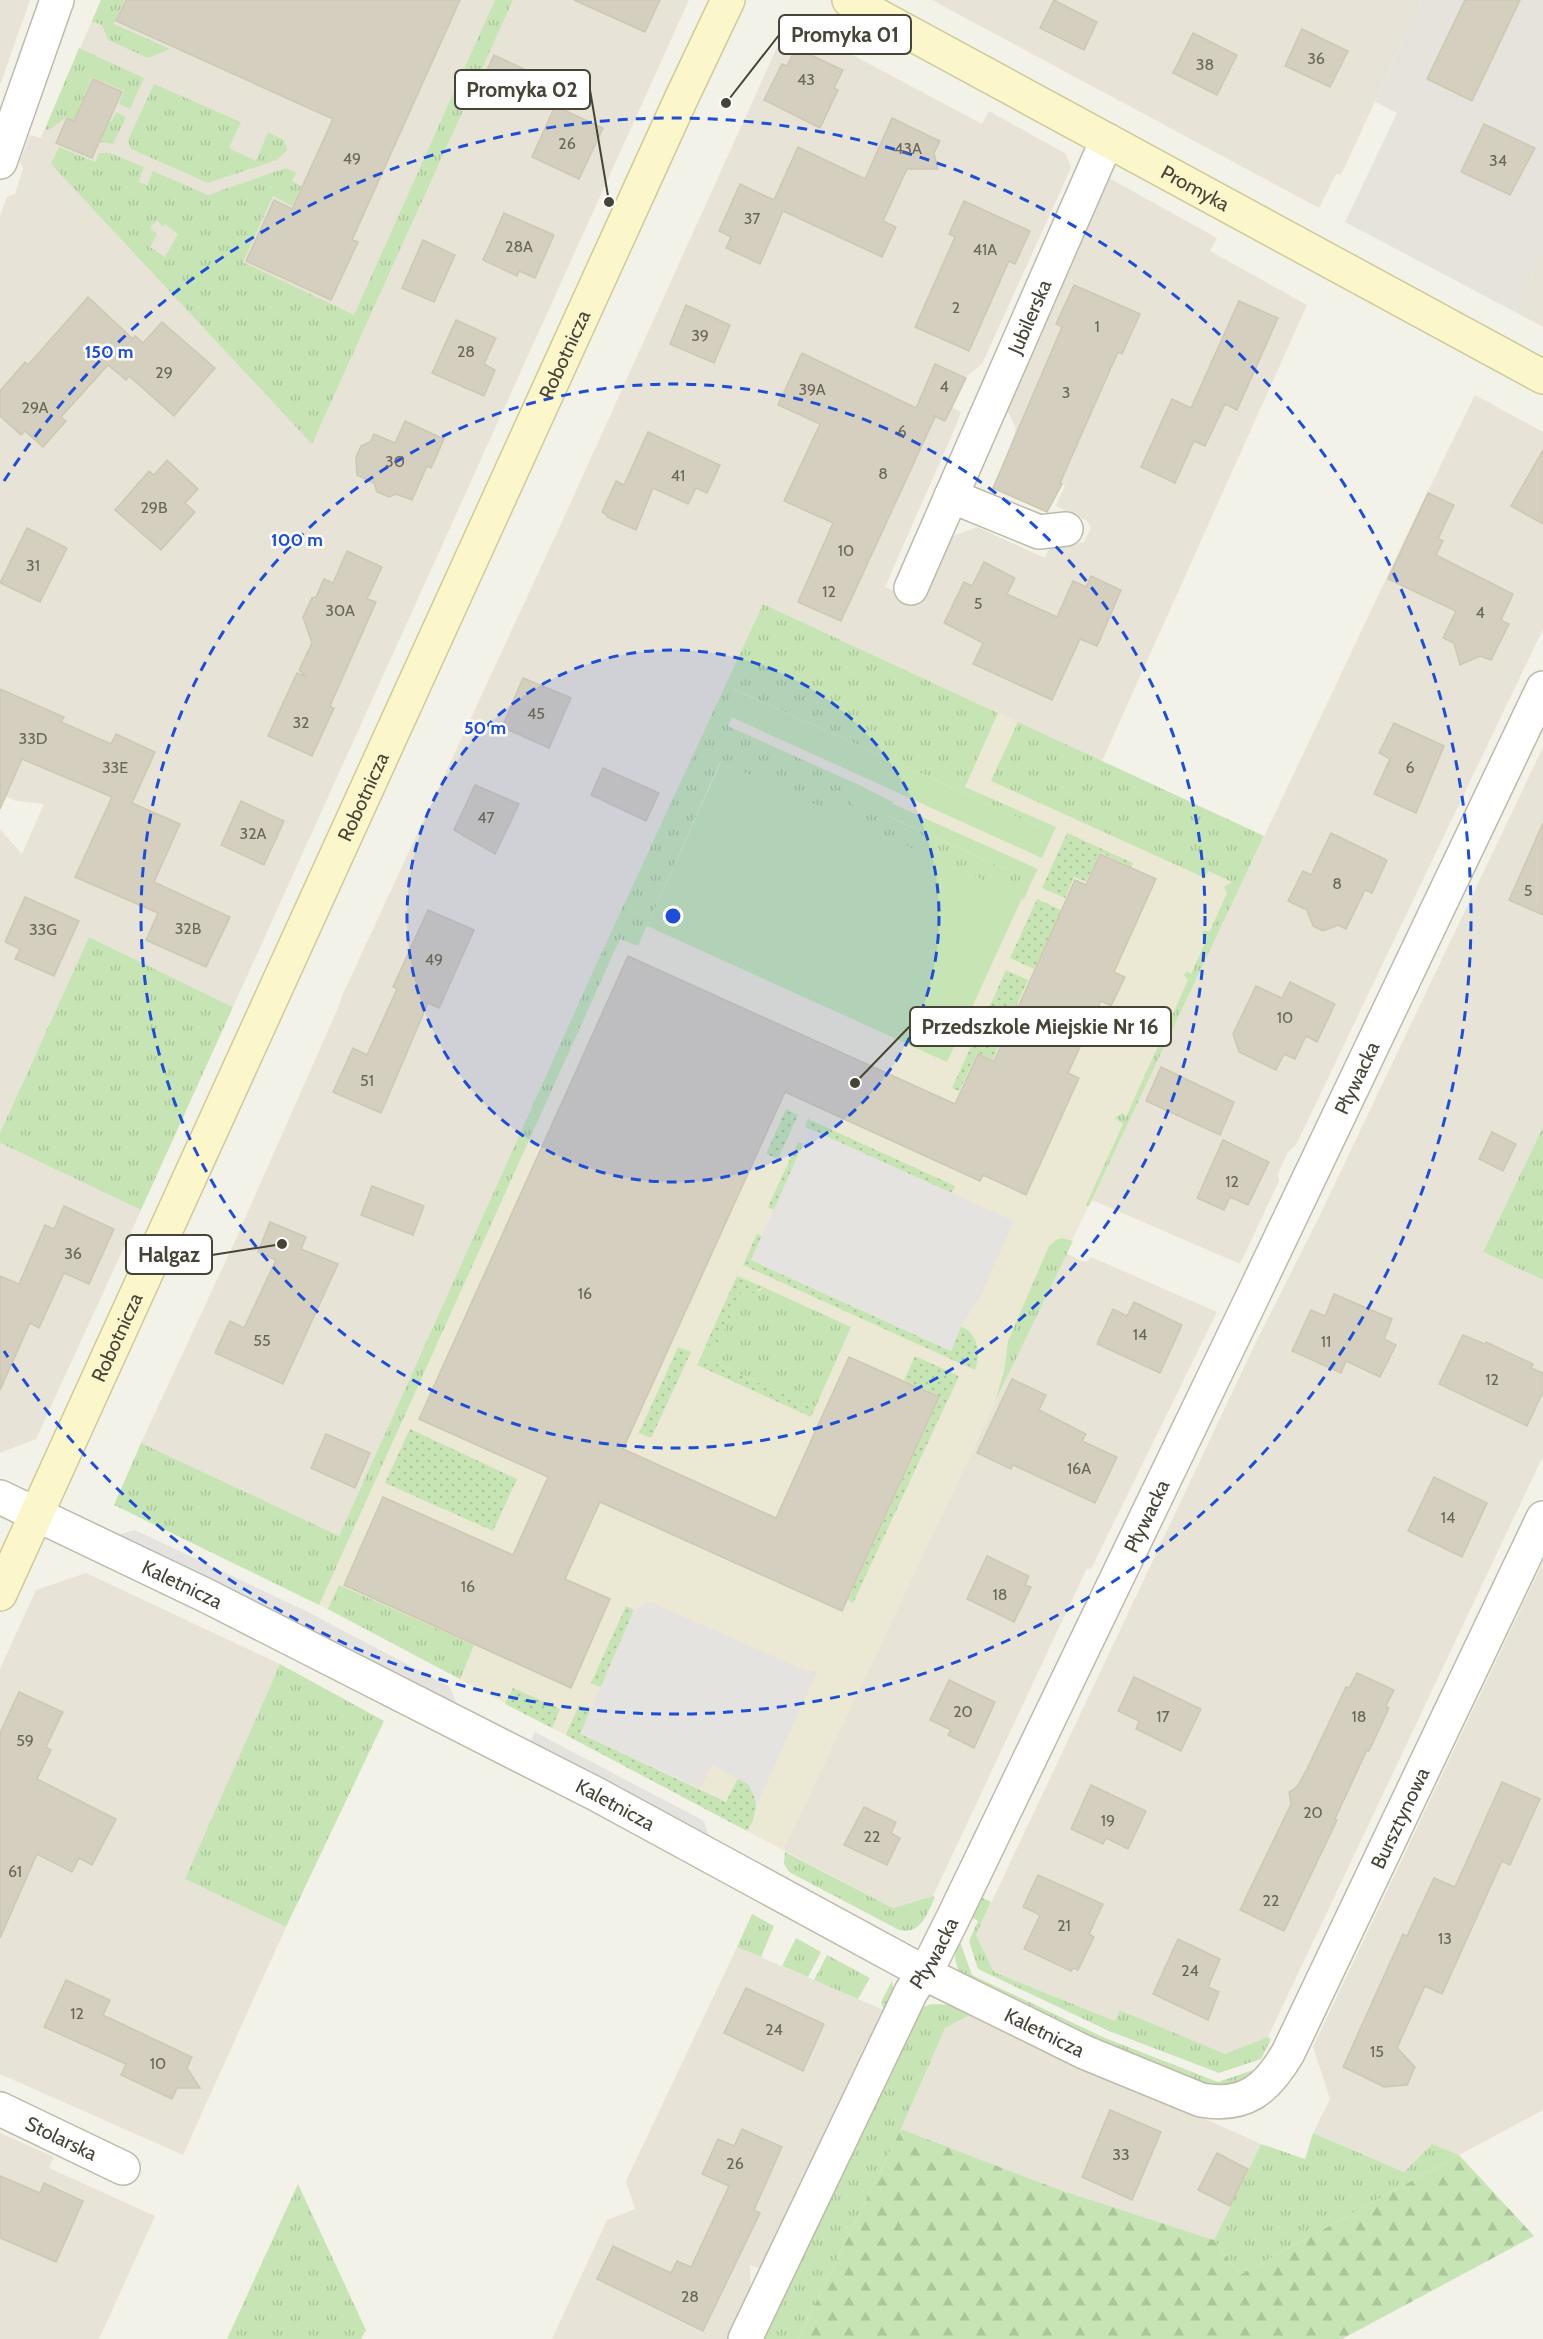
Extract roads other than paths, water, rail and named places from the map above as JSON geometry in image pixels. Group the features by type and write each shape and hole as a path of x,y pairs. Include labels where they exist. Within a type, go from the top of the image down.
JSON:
{"street":[{"path":"0,162 57,0"},
{"name":"Robotnicza","path":"0,1594 728,0"},
{"name":"Promyka","path":"849,0 1543,377"},
{"name":"Jubilerska","path":"911,588 1107,140"},
{"path":"951,496 1039,532 1066,529"},
{"name":"Pływacka","path":"745,2339 911,1992 925,1973 1259,1284 1543,688"},
{"name":"Kaletnicza","path":"0,1497 207,1596 596,1794 925,1973 1084,2052 1201,2100 1217,2103 1234,2101"},
{"name":"Bursztynowa","path":"1234,2101 1251,2095 1267,2084 1288,2053 1543,1518"},
{"name":"Stolarska","path":"0,2109 123,2168"}],"place":[{"name":"Promyka 01","path":"726,103"},
{"name":"Promyka 02","path":"609,202"},
{"name":"Przedszkole Miejskie Nr 16","path":"855,1083"},
{"name":"Halgaz","path":"282,1244"}]}
